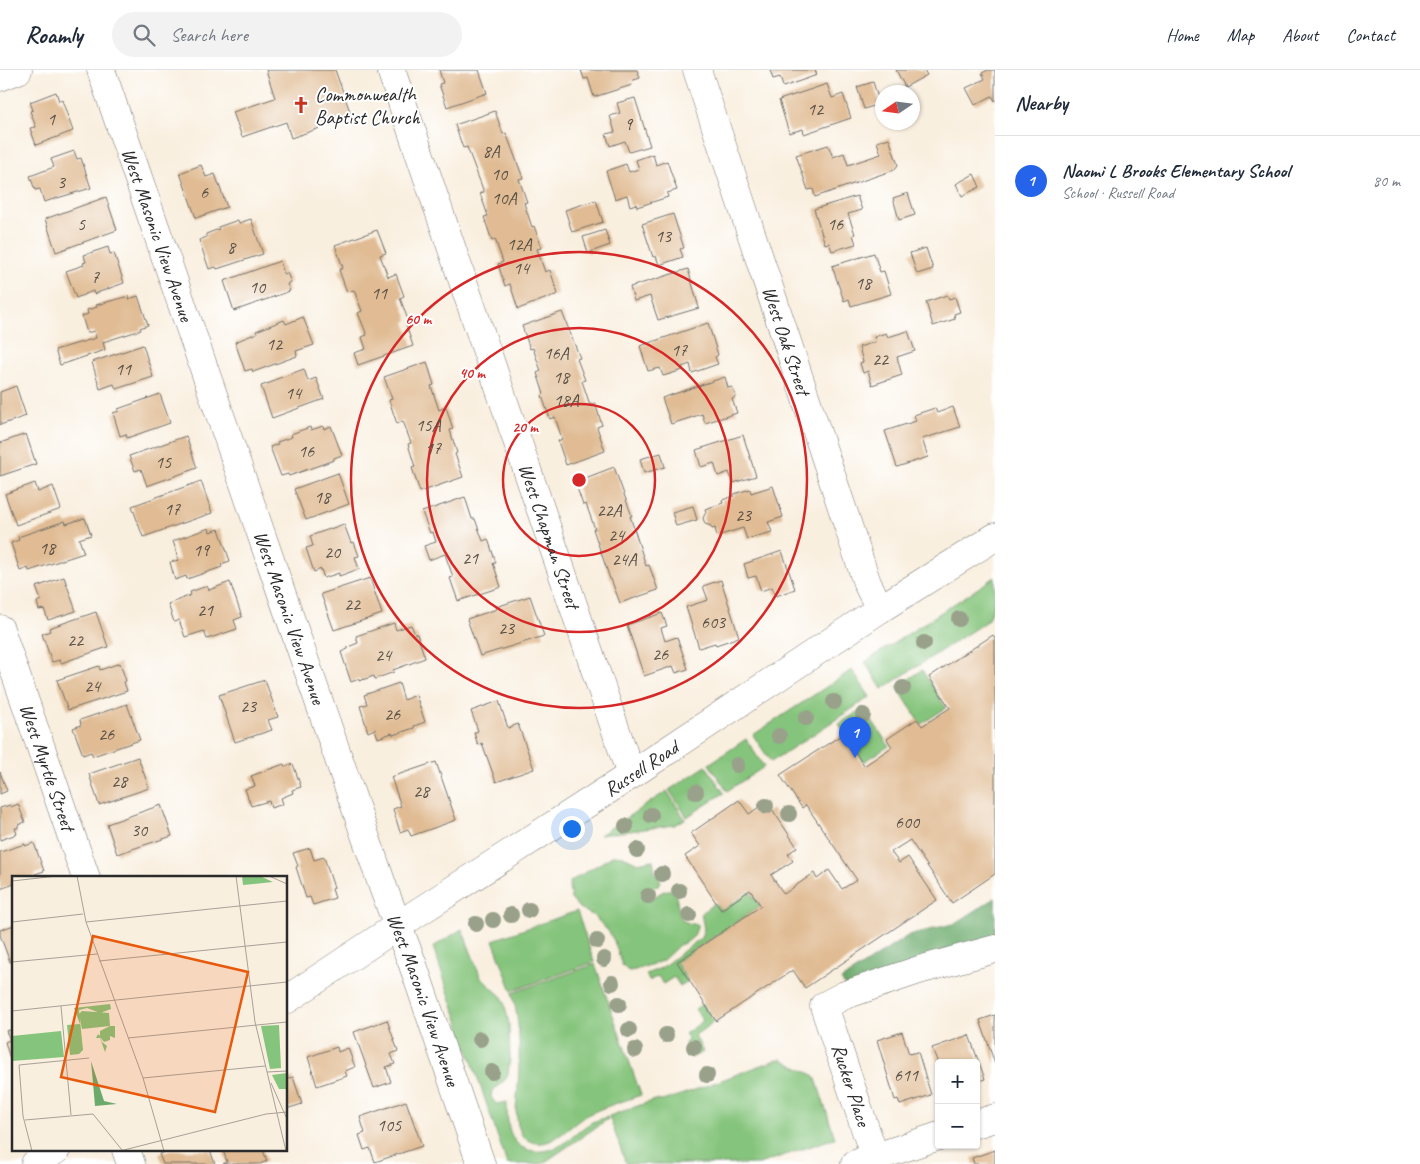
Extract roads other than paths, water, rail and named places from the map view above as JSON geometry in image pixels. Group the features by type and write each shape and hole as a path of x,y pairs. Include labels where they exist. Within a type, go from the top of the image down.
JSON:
{"street":[{"path":"0,77 18,70"},
{"name":"West Masonic View Avenue","path":"101,70 384,890 481,1164"},
{"name":"West Chapman Street","path":"391,70 631,775"},
{"name":"West Oak Street","path":"696,70 867,583 880,609"},
{"name":"Russell Road","path":"288,999 631,775 880,609 995,537"},
{"name":"West Myrtle Street","path":"0,629 85,876"},
{"name":"Rucker Place","path":"869,1162 824,1006 845,995 919,970 995,949"},
{"path":"980,1123 995,1118"},
{"path":"869,1162 935,1137"},
{"path":"35,1164 53,1152"},
{"path":"127,1152 131,1164"}],"place":[{"name":"Commonwealth Baptist Church","path":"301,105"},
{"name":"Naomi L Brooks Elementary School","path":"855,758"}]}
